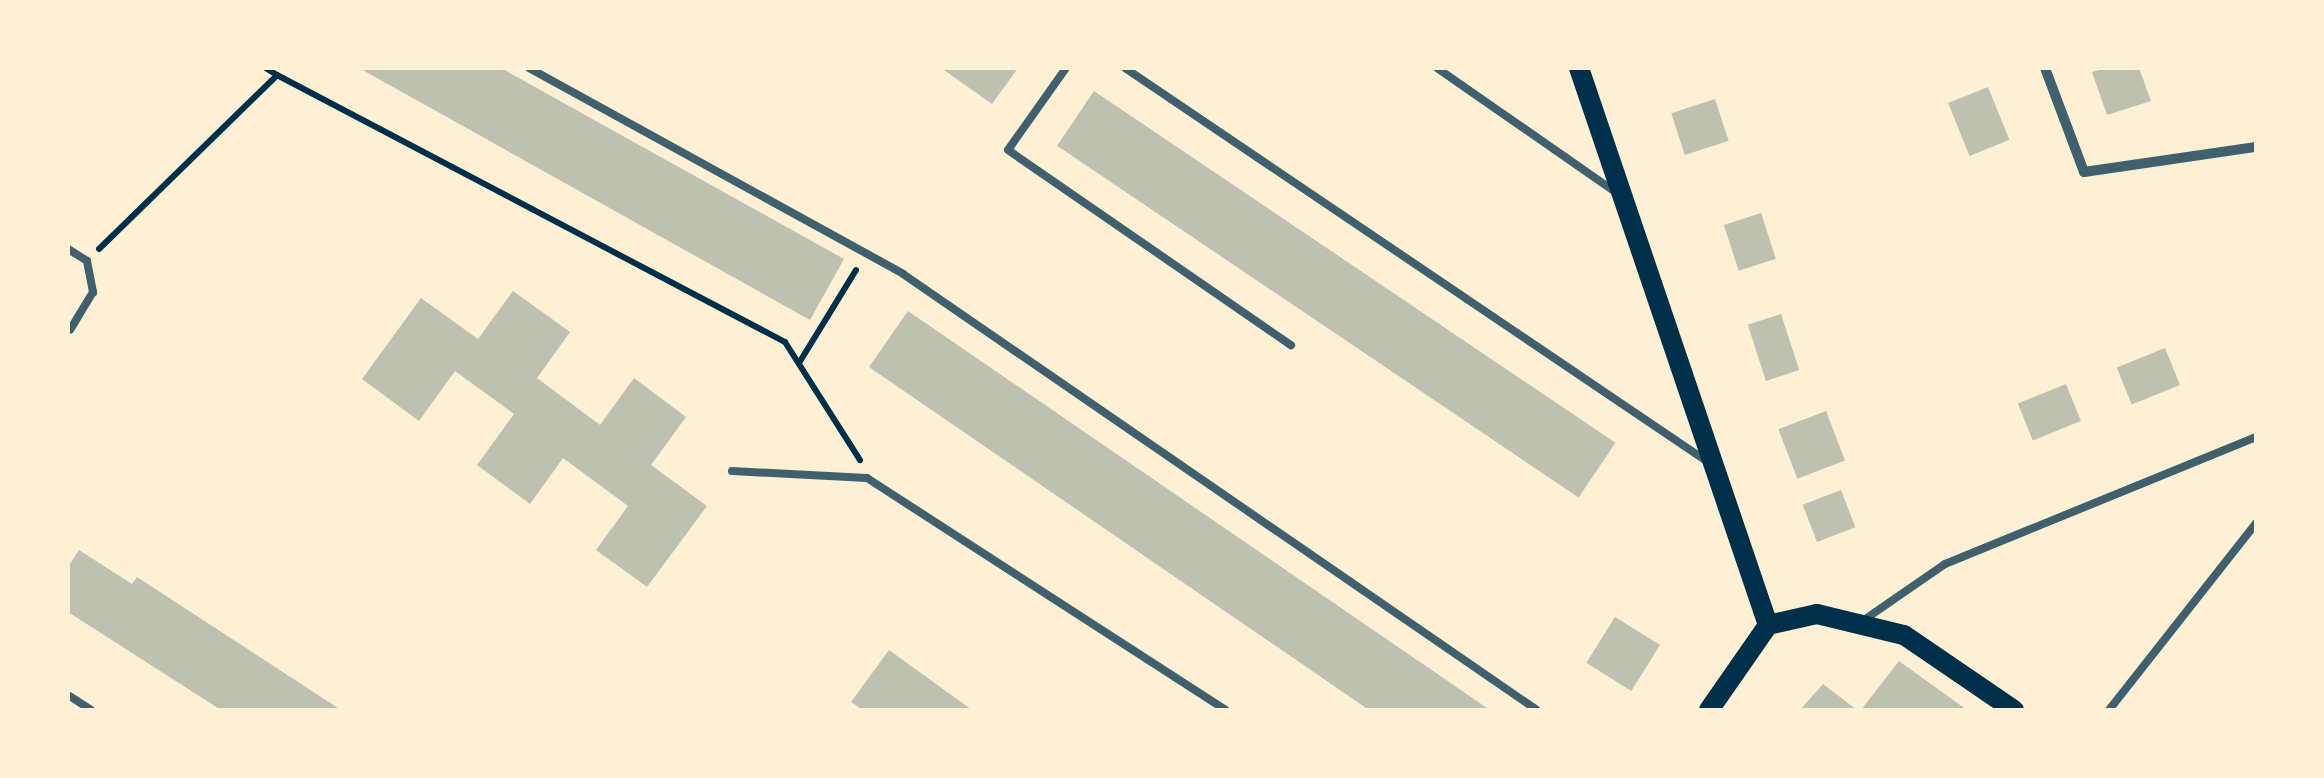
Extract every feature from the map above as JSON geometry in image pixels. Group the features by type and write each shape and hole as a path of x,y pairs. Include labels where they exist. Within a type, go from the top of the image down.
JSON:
{"main road":[{"path":"1579,68 1719,470 1768,624"},
{"path":"1709,710 1768,624 1816,614 1904,635 2014,710"}],"street":[{"path":"2045,68 2084,172 2256,147"}],"lane":[{"path":"530,68 866,254 1537,710"},
{"path":"1066,68 1008,150 1291,345"},
{"path":"1125,68 1719,470"},
{"path":"1437,68 1625,199"},
{"path":"68,249 88,261 93,292 70,330"},
{"path":"1861,622 1945,564 2256,437"},
{"path":"732,471 866,478 1225,710"},
{"path":"2109,710 2256,523"},
{"path":"68,695 91,710"}],"path":[{"path":"266,68 784,342 852,438 866,478"},
{"path":"88,261 278,75"},
{"path":"799,363 866,254"}],"building":[{"path":"359,68 501,68 844,259 810,320"},
{"path":"941,68 1018,68 992,104"},
{"path":"2139,68 2151,101 2107,115 2092,72"},
{"path":"1988,87 2009,140 1969,156 1948,103"},
{"path":"1094,91 1615,443 1579,497 1057,146"},
{"path":"1715,99 1729,141 1685,155 1671,113"},
{"path":"1761,213 1776,259 1739,271 1724,225"},
{"path":"513,291 570,332 537,378 600,425 634,378 686,417 651,465 707,506 647,587 596,550 628,506 563,458 530,504 477,465 514,414 455,371 419,421 362,379 421,298 478,339"},
{"path":"908,311 1490,710 1369,710 869,367"},
{"path":"1781,314 1799,370 1766,381 1748,325"},
{"path":"2165,348 2180,385 2132,405 2117,367"},
{"path":"2066,384 2081,421 2033,441 2018,403"},
{"path":"1826,411 1845,460 1797,479 1778,429"},
{"path":"1841,490 1855,527 1817,542 1803,505"},
{"path":"79,550 132,584 137,577 341,710 221,710 68,612 68,567"},
{"path":"1615,617 1660,645 1631,691 1586,663"},
{"path":"889,650 972,710 863,710 851,702"},
{"path":"1899,661 1967,710 1861,710"},
{"path":"1823,684 1857,710 1800,710"}]}
